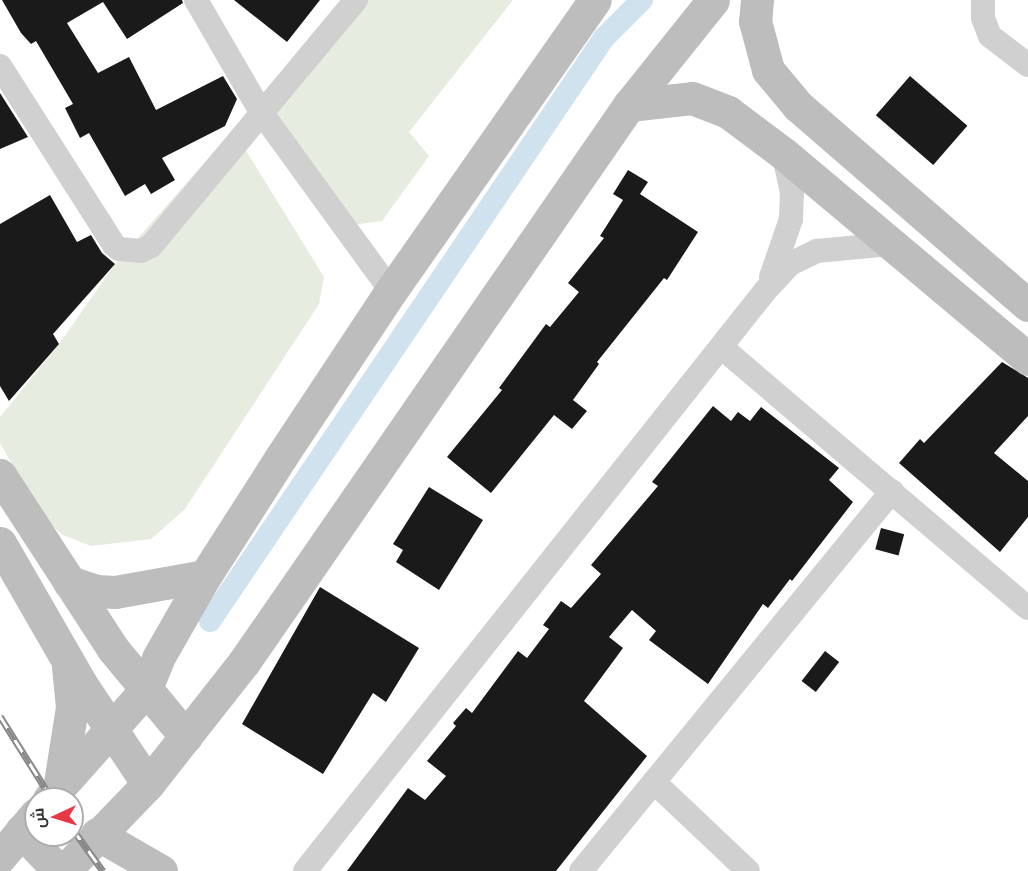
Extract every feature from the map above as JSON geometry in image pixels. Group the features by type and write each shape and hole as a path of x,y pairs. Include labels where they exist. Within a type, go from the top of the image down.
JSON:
{"street":[{"path":"196,0 261,112 391,291"},
{"path":"0,66 114,244 129,251 151,246 356,0"},
{"path":"58,787 145,691 158,658 205,576 391,291 595,0"},
{"path":"64,871 96,834 148,784 186,737 295,590 629,105 713,0"},
{"path":"757,0 759,42 768,70 780,85 829,134 1017,296 977,317"},
{"path":"983,0 983,18 990,36 1028,65"},
{"path":"629,105 669,98 708,103 728,112 784,154 1028,359"},
{"path":"765,291 783,250 791,219 792,193 784,154"},
{"path":"305,871 765,291 790,264 817,251 891,244"},
{"path":"721,347 892,490 1028,608"},
{"path":"0,476 69,582 145,691 186,737"},
{"path":"580,871 892,490"},
{"path":"0,543 67,656 148,784"},
{"path":"69,582 96,591 115,592 205,576"},
{"path":"56,787 72,707 67,656"},
{"path":"654,782 748,871"},
{"path":"0,857 24,828"},
{"path":"96,834 161,871"},
{"path":"44,847 59,871"}],"shaded area":[{"path":"363,0 513,0 409,132 429,156 382,221 352,225 275,112"},
{"path":"221,144 245,149 324,277 319,304 185,509 151,539 91,546 63,535 43,518 0,443 0,417 59,344 115,264"}],"building":[{"path":"2,0 182,0 183,3 127,39 103,2 67,23 98,73 129,57 156,110 223,76 237,99 225,126 162,158 175,180 151,194 145,184 125,196 89,133 80,138 65,108 73,104 36,41 31,44 21,33"},
{"path":"234,0 320,0 287,42"},
{"path":"910,76 967,126 933,165 876,115"},
{"path":"0,93 28,137 0,149"},
{"path":"628,170 648,182 640,194 698,232 667,280 664,278 597,362 599,364 573,400 587,411 572,429 554,415 491,493 447,457 502,390 499,388 546,324 550,327 579,292 568,283 604,238 600,236 623,200 613,194"},
{"path":"50,195 77,242 91,235 102,253 115,264 53,334 59,344 9,401 0,386 0,224"},
{"path":"1002,362 1028,378 1028,416 994,453 1028,481 1028,517 1000,552 899,463 920,439 924,443"},
{"path":"713,406 731,421 738,412 750,421 761,407 839,468 829,480 853,502 792,581 790,579 768,608 763,604 708,684 649,640 656,631 632,610 609,637 623,648 584,701 647,756 556,871 347,871 408,788 425,800 446,776 427,761 456,726 453,723 466,708 472,713 518,651 527,658 549,629 543,625 561,601 571,608 601,574 591,565 658,486 652,482"},
{"path":"429,487 483,520 439,590 396,562 403,550 393,544"},
{"path":"881,528 904,534 898,555 875,549"},
{"path":"320,587 419,648 386,702 373,693 323,774 242,724"},
{"path":"825,651 839,662 816,692 802,681"}],"waterway":[{"path":"210,621 604,38 642,0"}],"railway":[{"path":"0,716 44,787"},
{"path":"84,845 103,871"}]}
